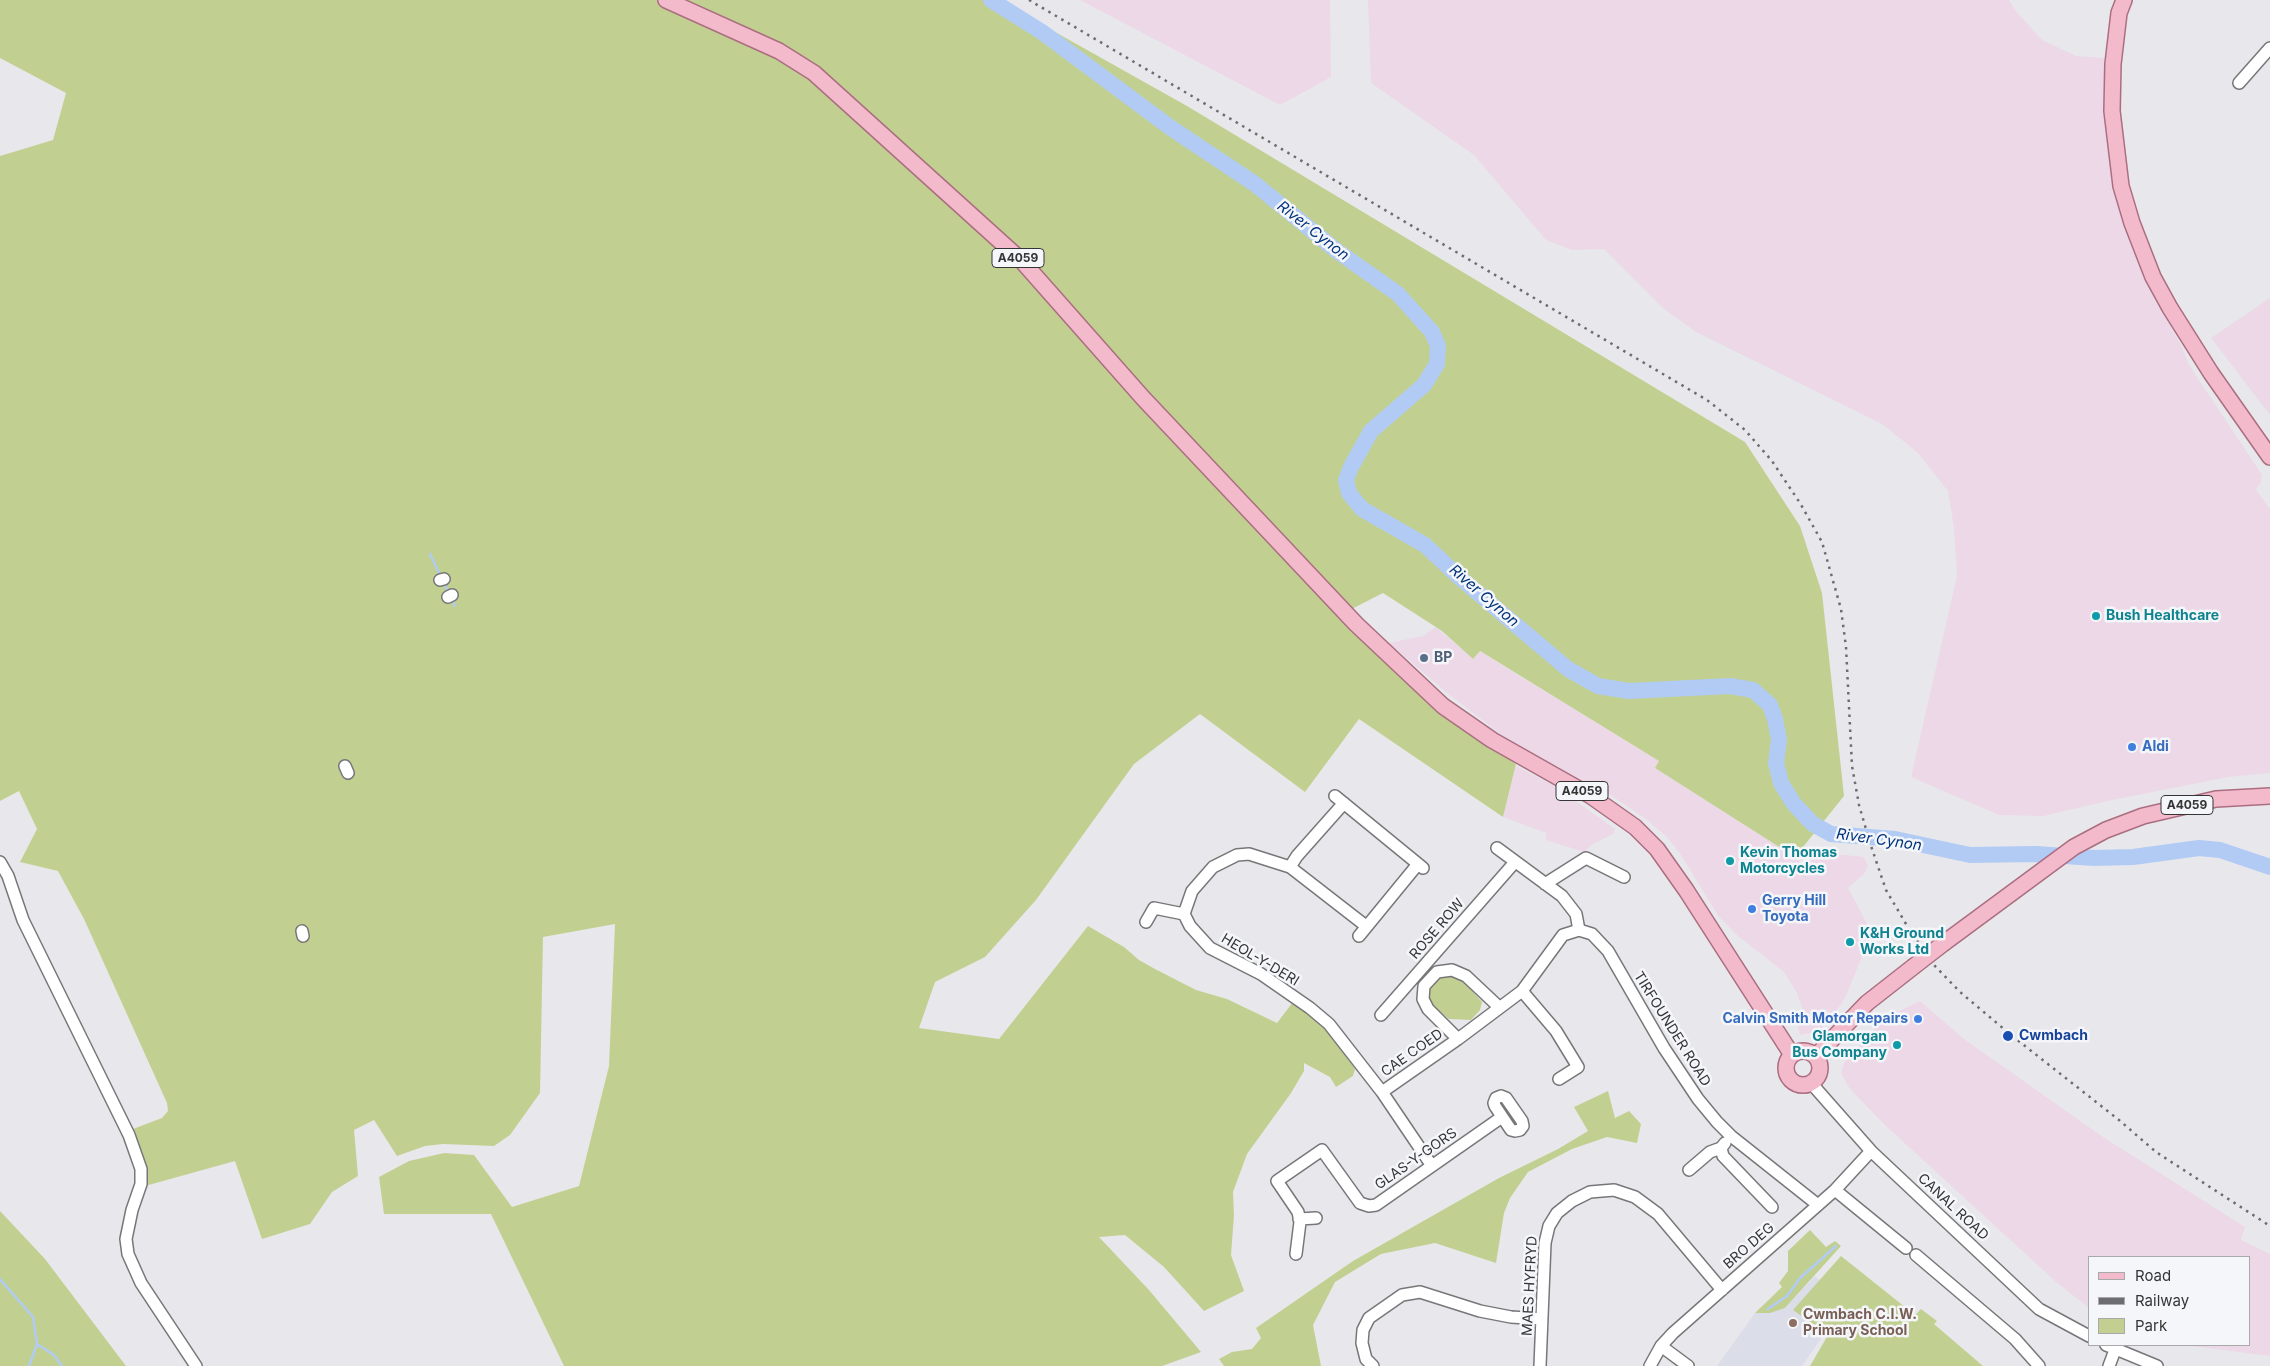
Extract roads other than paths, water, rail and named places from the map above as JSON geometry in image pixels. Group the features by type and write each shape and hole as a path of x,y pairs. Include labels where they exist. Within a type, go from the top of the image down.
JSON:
{"main road":[{"name":"A4059","path":"666,0 779,51 814,73 1022,261 1143,398 1356,624 1408,674 1443,706 1485,735 1591,796 1635,827 1658,849 1792,1055"},
{"path":"2124,0 2120,14 2113,64 2112,111 2121,186 2132,223 2153,276 2170,308 2211,373 2270,457"},
{"name":"A4059","path":"1816,1056 1867,1003 1913,966 2074,848 2106,830 2143,816 2216,799 2270,796"},
{"path":"1801,1051 1816,1056 1820,1071 1815,1080 1805,1085 1795,1083 1788,1075 1786,1065 1792,1055 1801,1051"}],"street":[{"path":"2239,83 2270,48"},
{"path":"1146,922 1154,908 1184,914 1192,891 1213,867 1237,855 1249,854 1290,867 1363,931 1421,866 1339,800 1290,867"},
{"path":"1497,848 1562,896 1576,914 1579,930"},
{"path":"1545,884 1586,858 1624,876"},
{"path":"0,862 8,876 23,920 130,1135 141,1168 140,1184 126,1238 128,1254 140,1283 196,1366"},
{"name":"ROSE ROW","path":"1381,1015 1515,862"},
{"name":"HEOL-Y-DERI","path":"1184,914 1190,926 1210,948 1261,974 1310,1008 1329,1024 1382,1092 1432,1166"},
{"name":"CAE COED","path":"1382,1092 1522,991 1563,935 1579,930"},
{"name":"TIRFOUNDER ROAD","path":"1579,930 1592,934 1608,952 1667,1053 1698,1099 1731,1136 1818,1205"},
{"name":"CAE COED","path":"1458,1039 1428,1009 1423,1000 1424,986 1437,972 1452,970 1466,976 1499,1007"},
{"path":"1522,991 1556,1031 1578,1067 1559,1080"},
{"name":"CANAL ROAD","path":"1811,1083 1871,1151 2039,1309 2088,1335"},
{"name":"GLAS-Y-GORS","path":"1299,1219 1298,1212 1277,1181 1322,1150 1360,1202 1369,1206 1376,1204 1502,1117"},
{"path":"1689,1170 1710,1152 1721,1148 1731,1136"},
{"path":"1721,1148 1723,1156 1772,1207"},
{"name":"BRO DEG","path":"1650,1366 1661,1346 1835,1190 1871,1151"},
{"name":"MAES HYFRYD","path":"1540,1366 1545,1243 1548,1226 1557,1213 1590,1192 1614,1190 1640,1201 1658,1214 1722,1290"},
{"path":"1835,1190 1906,1248"},
{"path":"1296,1254 1299,1219 1316,1218"},
{"path":"1916,1256 1997,1322 2039,1366"},
{"path":"1373,1366 1366,1359 1362,1342 1363,1330 1369,1318 1402,1296 1420,1292 1480,1311 1511,1317 1542,1319"},
{"path":"1661,1346 1688,1366"},
{"path":"2108,1366 2110,1347 2157,1366"}],"waterway":[{"name":"River Cynon","path":"991,0 1042,32 1171,128 1255,184 1337,251 1398,294 1432,332 1438,346 1437,364 1424,385 1371,431 1346,480 1349,493 1362,509 1425,545 1459,577 1568,669 1598,686 1629,691 1730,686 1753,690 1770,705 1775,719 1779,740 1776,763 1781,783 1794,804 1813,824 1831,834 1895,839 1970,855 2036,854 2094,858 2133,857 2199,848 2220,850 2270,867"},
{"path":"430,554 441,577"},
{"path":"443,582 449,593"},
{"path":"452,600 455,606"},
{"path":"1768,1309 1787,1296 1800,1278 1836,1246"},
{"path":"0,1279 33,1317 37,1344 54,1355 62,1366"},
{"path":"29,1366 37,1344"}],"railway":[{"path":"1029,0 1707,400 1745,430 1772,461 1800,503 1822,542 1841,609 1846,647 1852,766 1859,805 1886,890 1909,929 1933,964 1960,992 2011,1035 2119,1120 2156,1152 2270,1226"}],"place":[{"name":"Bush Healthcare","path":"2096,616"},
{"name":"BP","path":"1424,658"},
{"name":"Aldi","path":"2132,747"},
{"name":"Kevin Thomas Motorcycles","path":"1730,861"},
{"name":"Gerry Hill Toyota","path":"1752,909"},
{"name":"K&H Ground Works Ltd","path":"1850,942"},
{"name":"Calvin Smith Motor Repairs","path":"1918,1019"},
{"name":"Cwmbach","path":"2008,1036"},
{"name":"Glamorgan Bus Company","path":"1897,1045"},
{"name":"Cwmbach C.I.W. Primary School","path":"1793,1323"}]}
